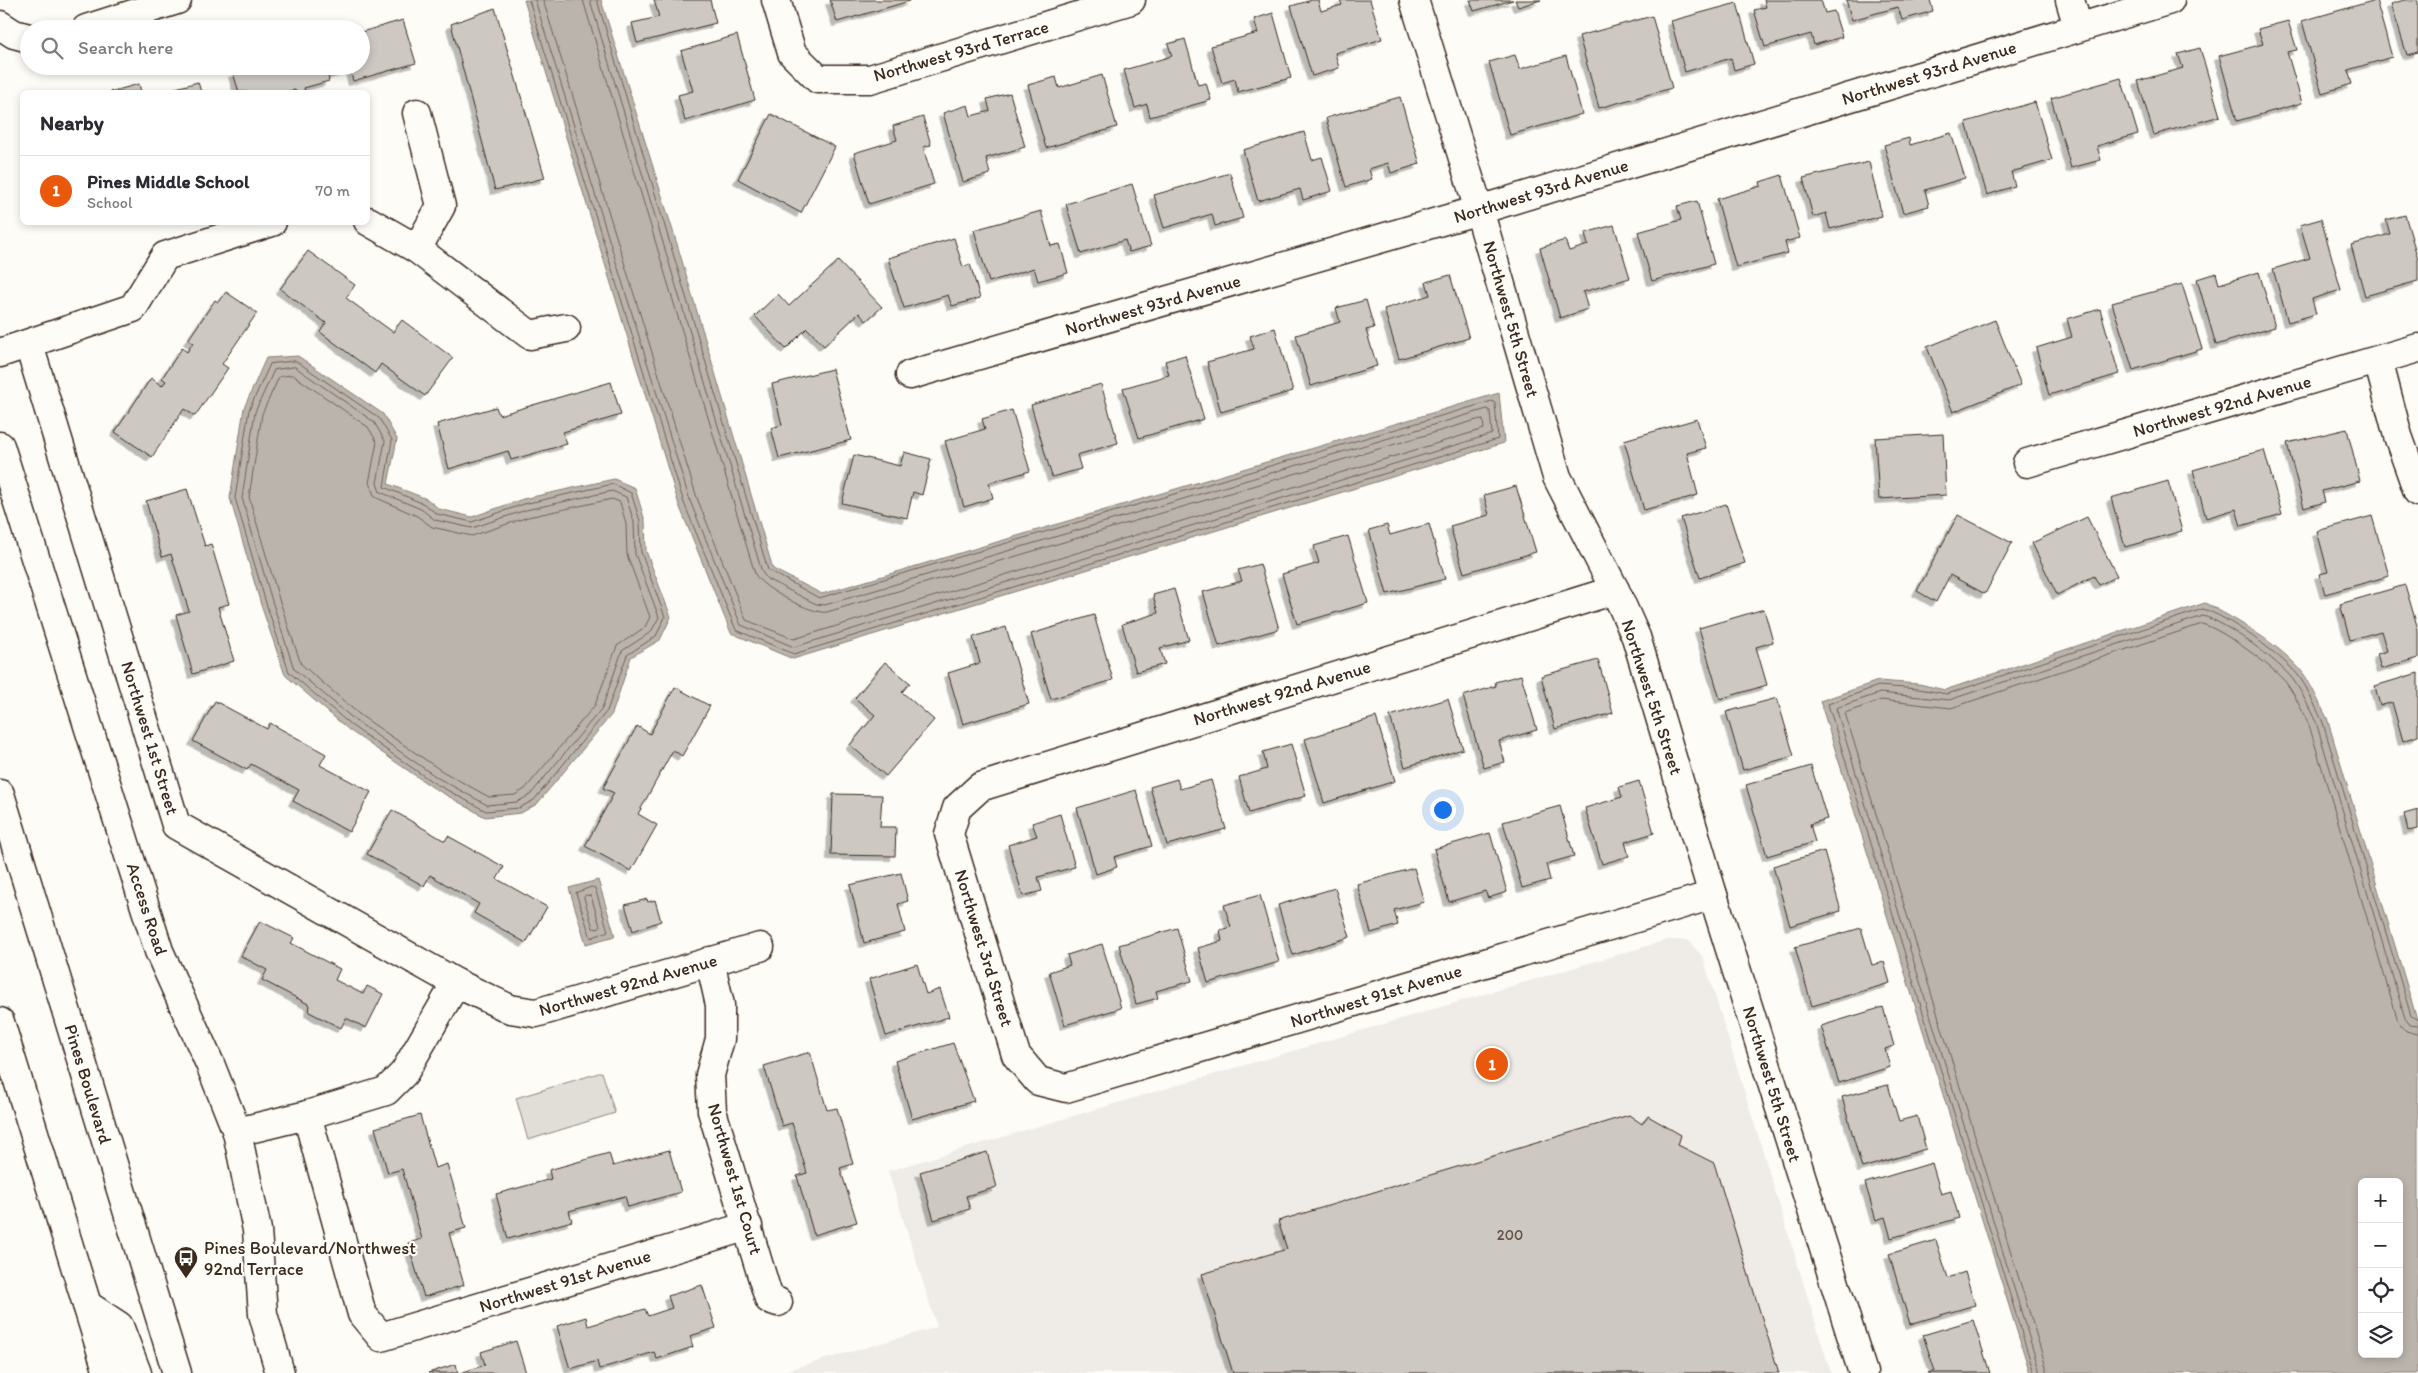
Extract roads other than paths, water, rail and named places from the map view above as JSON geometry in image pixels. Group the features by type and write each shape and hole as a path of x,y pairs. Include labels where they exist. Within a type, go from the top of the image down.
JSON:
{"main road":[{"path":"114,20 177,0"},
{"name":"Northwest 93rd Terrace","path":"776,0 792,53 818,79 870,79 1131,0"},
{"name":"Northwest 5th Street","path":"1414,0 1479,210 1557,477 1615,590 1636,637 1713,895 1863,1373"},
{"path":"2070,0 2078,27"},
{"name":"Northwest 93rd Avenue","path":"910,375 1479,210 2170,0"},
{"path":"416,113 441,206 416,249"},
{"path":"370,222 416,249 530,335 566,328"},
{"path":"0,353 29,345 133,308 165,256 263,225"},
{"name":"Northwest 1st Street","path":"29,345 176,825 456,983"},
{"name":"Northwest 92nd Avenue","path":"2027,463 2418,348"},
{"path":"2378,360 2398,436 2418,492"},
{"name":"Access Road","path":"0,446 159,952 210,1064 237,1132 257,1230 263,1314 280,1373"},
{"name":"Northwest 92nd Avenue","path":"957,808 980,787 1615,590"},
{"name":"Pines Boulevard","path":"0,794 177,1373"},
{"name":"Northwest 3rd Street","path":"957,808 950,834 955,852 1016,1055 1038,1081"},
{"path":"0,852 38,919"},
{"name":"Northwest 91st Avenue","path":"1038,1081 1066,1088 1713,895"},
{"name":"Northwest 92nd Avenue","path":"456,983 510,1009 536,1013 760,947"},
{"name":"Northwest 1st Court","path":"710,961 720,1005 720,1039 710,1075 712,1111 769,1298 778,1302"},
{"path":"237,1132 307,1116 386,1091 404,1073 456,983"},
{"path":"0,1022 108,1373"},
{"name":"Northwest 91st Avenue","path":"307,1116 362,1314 381,1337 748,1226"},
{"path":"87,1305 119,1326 137,1373"}],"water":[{"path":"524,0 601,0 677,244 773,569 822,594 1499,393 1504,443 793,659 731,633 679,505"},
{"path":"298,356 383,414 397,439 388,484 427,499 439,509 472,517 523,499 614,479 635,488 645,521 646,551 671,617 660,640 631,657 612,714 537,804 521,813 485,817 432,787 349,730 285,675 261,605 230,498 244,408 266,358"},
{"path":"2205,603 2244,625 2283,652 2303,673 2327,718 2418,1023 2418,1373 2030,1373 1820,701 1878,681 1919,684 1945,690"},
{"path":"598,880 615,936 586,944 569,888"}],"place":[{"name":"Pines Middle School","path":"1492,1064"},
{"name":"Pines Boulevard/Northwest 92nd Terrace","path":"186,1279"}]}
